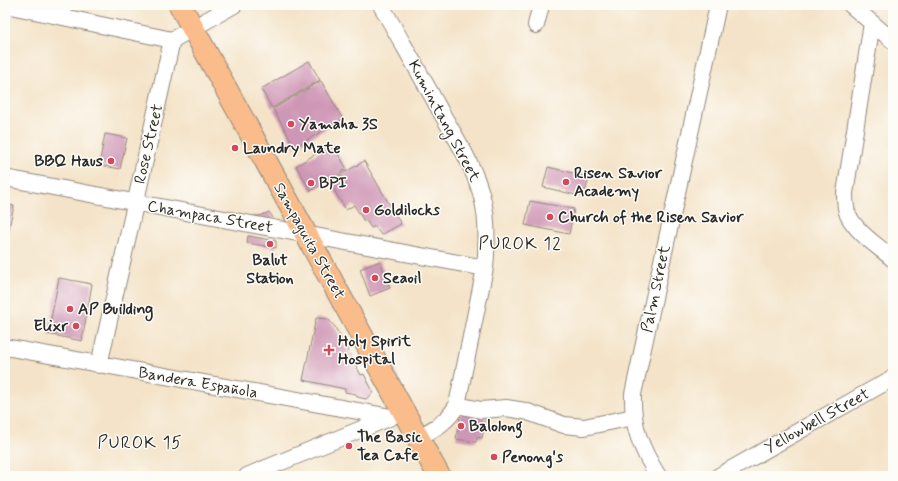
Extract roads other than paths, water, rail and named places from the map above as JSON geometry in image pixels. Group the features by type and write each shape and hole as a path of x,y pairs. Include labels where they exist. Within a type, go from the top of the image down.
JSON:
{"highway":[{"name":"Sampaguita Street","path":"180,5 305,234 397,414 417,438 439,476"}],"street":[{"path":"6,5 172,40 234,5"},
{"name":"Kumintang Street","path":"381,5 459,144 478,181 484,202 487,225 485,268 457,405 452,414 443,423 417,438"},
{"path":"536,25 541,5"},
{"name":"Palm Street","path":"658,476 639,440 634,418 633,394 718,5"},
{"path":"851,5 893,41"},
{"path":"872,23 845,193 845,203 848,214 853,223 893,259"},
{"name":"Rose Street","path":"100,365 172,40"},
{"name":"Champaca Street","path":"5,178 485,268"},
{"name":"Bandera Española","path":"5,347 100,365 397,414"},
{"name":"Yellowbell Street","path":"719,476 893,378"},
{"path":"457,405 481,410 506,408 525,411 564,425 584,427 634,418"},
{"path":"247,476 397,414"}],"place":[{"name":"Yamaha 3S","path":"291,124"},
{"name":"Laundry Mate","path":"235,148"},
{"name":"BBQ Haus","path":"111,161"},
{"name":"Risen Savior Academy","path":"566,182"},
{"name":"BPI","path":"311,183"},
{"name":"Goldilocks","path":"366,210"},
{"name":"Church of the Risen Savior","path":"550,217"},
{"name":"Balut Station","path":"270,244"},
{"name":"Seaoil","path":"375,278"},
{"name":"AP Building","path":"70,309"},
{"name":"Elixr","path":"76,326"},
{"name":"Holy Spirit Hospital","path":"329,350"},
{"name":"Balolong","path":"461,426"},
{"name":"The Basic Tea Cafe","path":"349,446"},
{"name":"Penong's","path":"494,457"}],"district":[{"name":"PUROK 12","path":"520,244"},
{"name":"PUROK 15","path":"140,443"}]}
